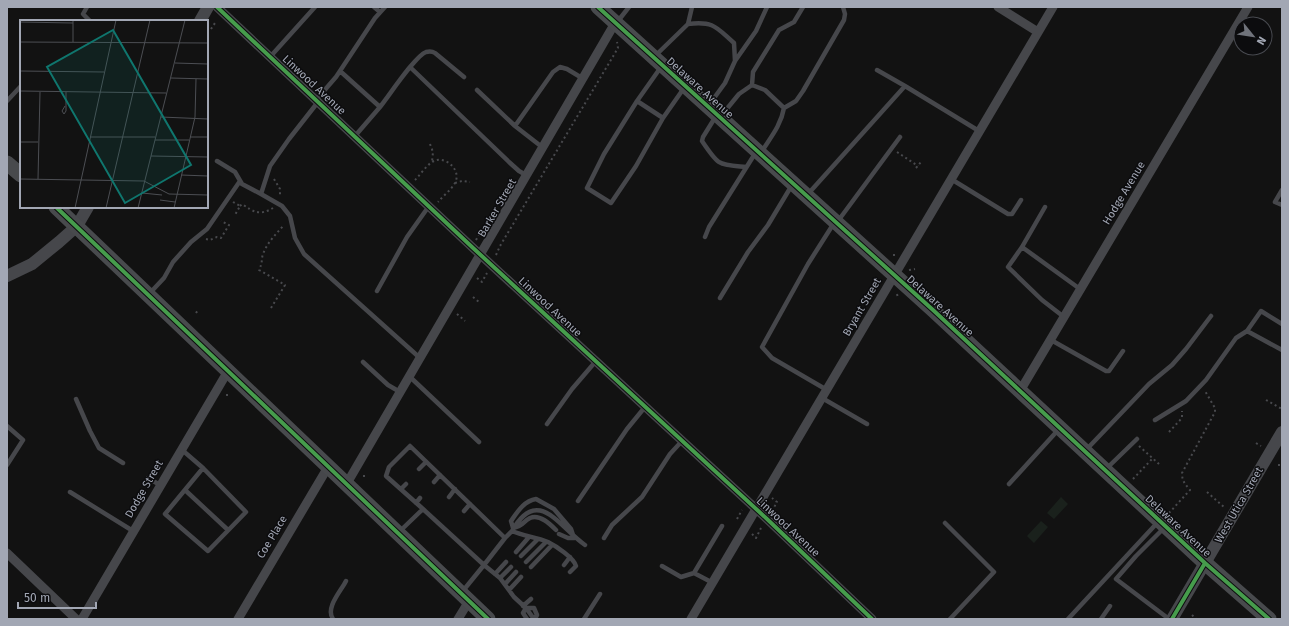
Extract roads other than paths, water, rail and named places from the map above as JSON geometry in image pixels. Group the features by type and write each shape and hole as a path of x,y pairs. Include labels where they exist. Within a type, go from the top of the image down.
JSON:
{"main road":[{"name":"Delaware Avenue","path":"598,7 1084,451 1165,520 1205,563 1269,619"},
{"path":"7,163 20,174"},
{"path":"57,208 488,619"}],"street":[{"path":"201,20 208,7"},
{"name":"Linwood Avenue","path":"217,7 872,619"},
{"path":"998,7 1038,32"},
{"name":"Bryant Street","path":"691,619 1053,7"},
{"name":"Hodge Avenue","path":"1020,391 1248,7"},
{"name":"Barker Street","path":"346,485 582,78 610,34 615,23"},
{"path":"7,276 32,264 77,226 87,208"},
{"name":"Dodge Street","path":"82,619 228,371"},
{"name":"West Utica Street","path":"1172,619 1282,432"},
{"name":"Coe Place","path":"238,619 328,467"},
{"path":"7,553 76,619"},
{"path":"458,619 465,597"}],"lane":[{"path":"88,7 83,14 89,20"},
{"path":"270,57 315,7"},
{"path":"374,7 380,12"},
{"path":"261,194 270,166 385,7"},
{"path":"615,23 629,7"},
{"path":"685,86 663,118 636,166 611,203 587,188 604,154 637,101 657,62 688,24 692,7"},
{"path":"746,167 719,163 713,158 702,141 715,113 735,61 756,31 767,7"},
{"path":"752,85 753,72 779,30 794,22 803,7"},
{"path":"784,108 796,101 814,73 844,20 845,14 842,7"},
{"path":"688,24 703,22 713,25 734,43 735,61"},
{"path":"355,136 380,107 410,67 425,52 431,51 440,56 464,77"},
{"path":"410,67 509,162 526,175"},
{"path":"515,126 553,72 560,67 567,69 582,78"},
{"path":"878,70 980,131"},
{"path":"340,71 380,107"},
{"path":"715,113 752,85"},
{"path":"752,85 765,90 784,108"},
{"path":"806,196 905,86"},
{"path":"7,101 20,87"},
{"path":"477,90 515,126 542,147"},
{"path":"637,101 663,118"},
{"path":"705,237 709,227 746,167 779,126 782,120 784,108"},
{"path":"827,390 772,358 762,347 808,264 835,222 900,137"},
{"path":"217,161 235,172 242,184 261,194 277,206 282,206 290,216 294,238 304,254 420,358"},
{"path":"951,179 1008,214 1012,214 1021,200"},
{"path":"148,294 164,278 173,262 191,242 207,229 240,181"},
{"path":"720,298 748,252 768,225 793,184"},
{"path":"1282,190 1275,202 1282,205"},
{"path":"377,291 407,236 429,206"},
{"path":"1045,207 1022,247 1008,267 1042,300 1064,317"},
{"path":"1022,247 1080,290"},
{"path":"1155,420 1186,401 1201,385 1236,338 1247,330 1261,311 1282,324"},
{"path":"1084,451 1149,384 1172,365 1211,316"},
{"path":"1247,330 1282,350"},
{"path":"1051,340 1106,371 1109,371 1112,368 1123,351"},
{"path":"547,424 572,389 596,361"},
{"path":"363,362 388,385 400,392"},
{"path":"410,376 479,442"},
{"path":"822,398 867,424"},
{"path":"76,399 90,431 100,448 124,463"},
{"path":"578,500 627,429 645,407"},
{"path":"7,426 23,440 7,466"},
{"path":"1009,484 1060,428"},
{"path":"1105,470 1137,439"},
{"path":"604,538 612,524 642,497 670,454 682,441"},
{"path":"505,538 410,446 389,467 386,476 445,531 500,578 534,619 537,614 536,607 525,607"},
{"path":"181,449 203,468 246,512 208,552 165,514 203,468"},
{"path":"419,469 426,462"},
{"path":"434,482 440,475"},
{"path":"148,478 160,485"},
{"path":"401,489 406,484"},
{"path":"449,497 455,489"},
{"path":"185,490 228,530"},
{"path":"70,492 133,531"},
{"path":"416,503 420,498"},
{"path":"512,529 511,521 518,511 530,500 536,499 554,510 574,534 574,538"},
{"path":"464,511 470,504"},
{"path":"397,533 423,509"},
{"path":"465,597 484,565 522,515 528,511 536,510 553,516 574,538 585,545"},
{"path":"430,517 435,511"},
{"path":"512,529 521,527 530,518 537,517 547,522 557,532 568,538 574,538"},
{"path":"1068,619 1165,520"},
{"path":"1165,520 1116,579 1169,619"},
{"path":"945,523 994,572 950,619"},
{"path":"445,531 450,526"},
{"path":"694,573 722,526"},
{"path":"512,529 529,537 546,542 570,557 576,566 570,572"},
{"path":"516,552 529,537"},
{"path":"520,556 538,539"},
{"path":"526,562 546,542"},
{"path":"531,567 552,545"},
{"path":"564,565 570,557"},
{"path":"495,574 506,562"},
{"path":"662,566 681,576 694,573 713,583"},
{"path":"500,578 511,567"},
{"path":"505,584 516,572"},
{"path":"509,590 521,577"},
{"path":"333,619 330,610 346,581"},
{"path":"584,619 600,594"},
{"path":"527,619 523,613 525,607 531,599"},
{"path":"1101,619 1110,606"}]}
